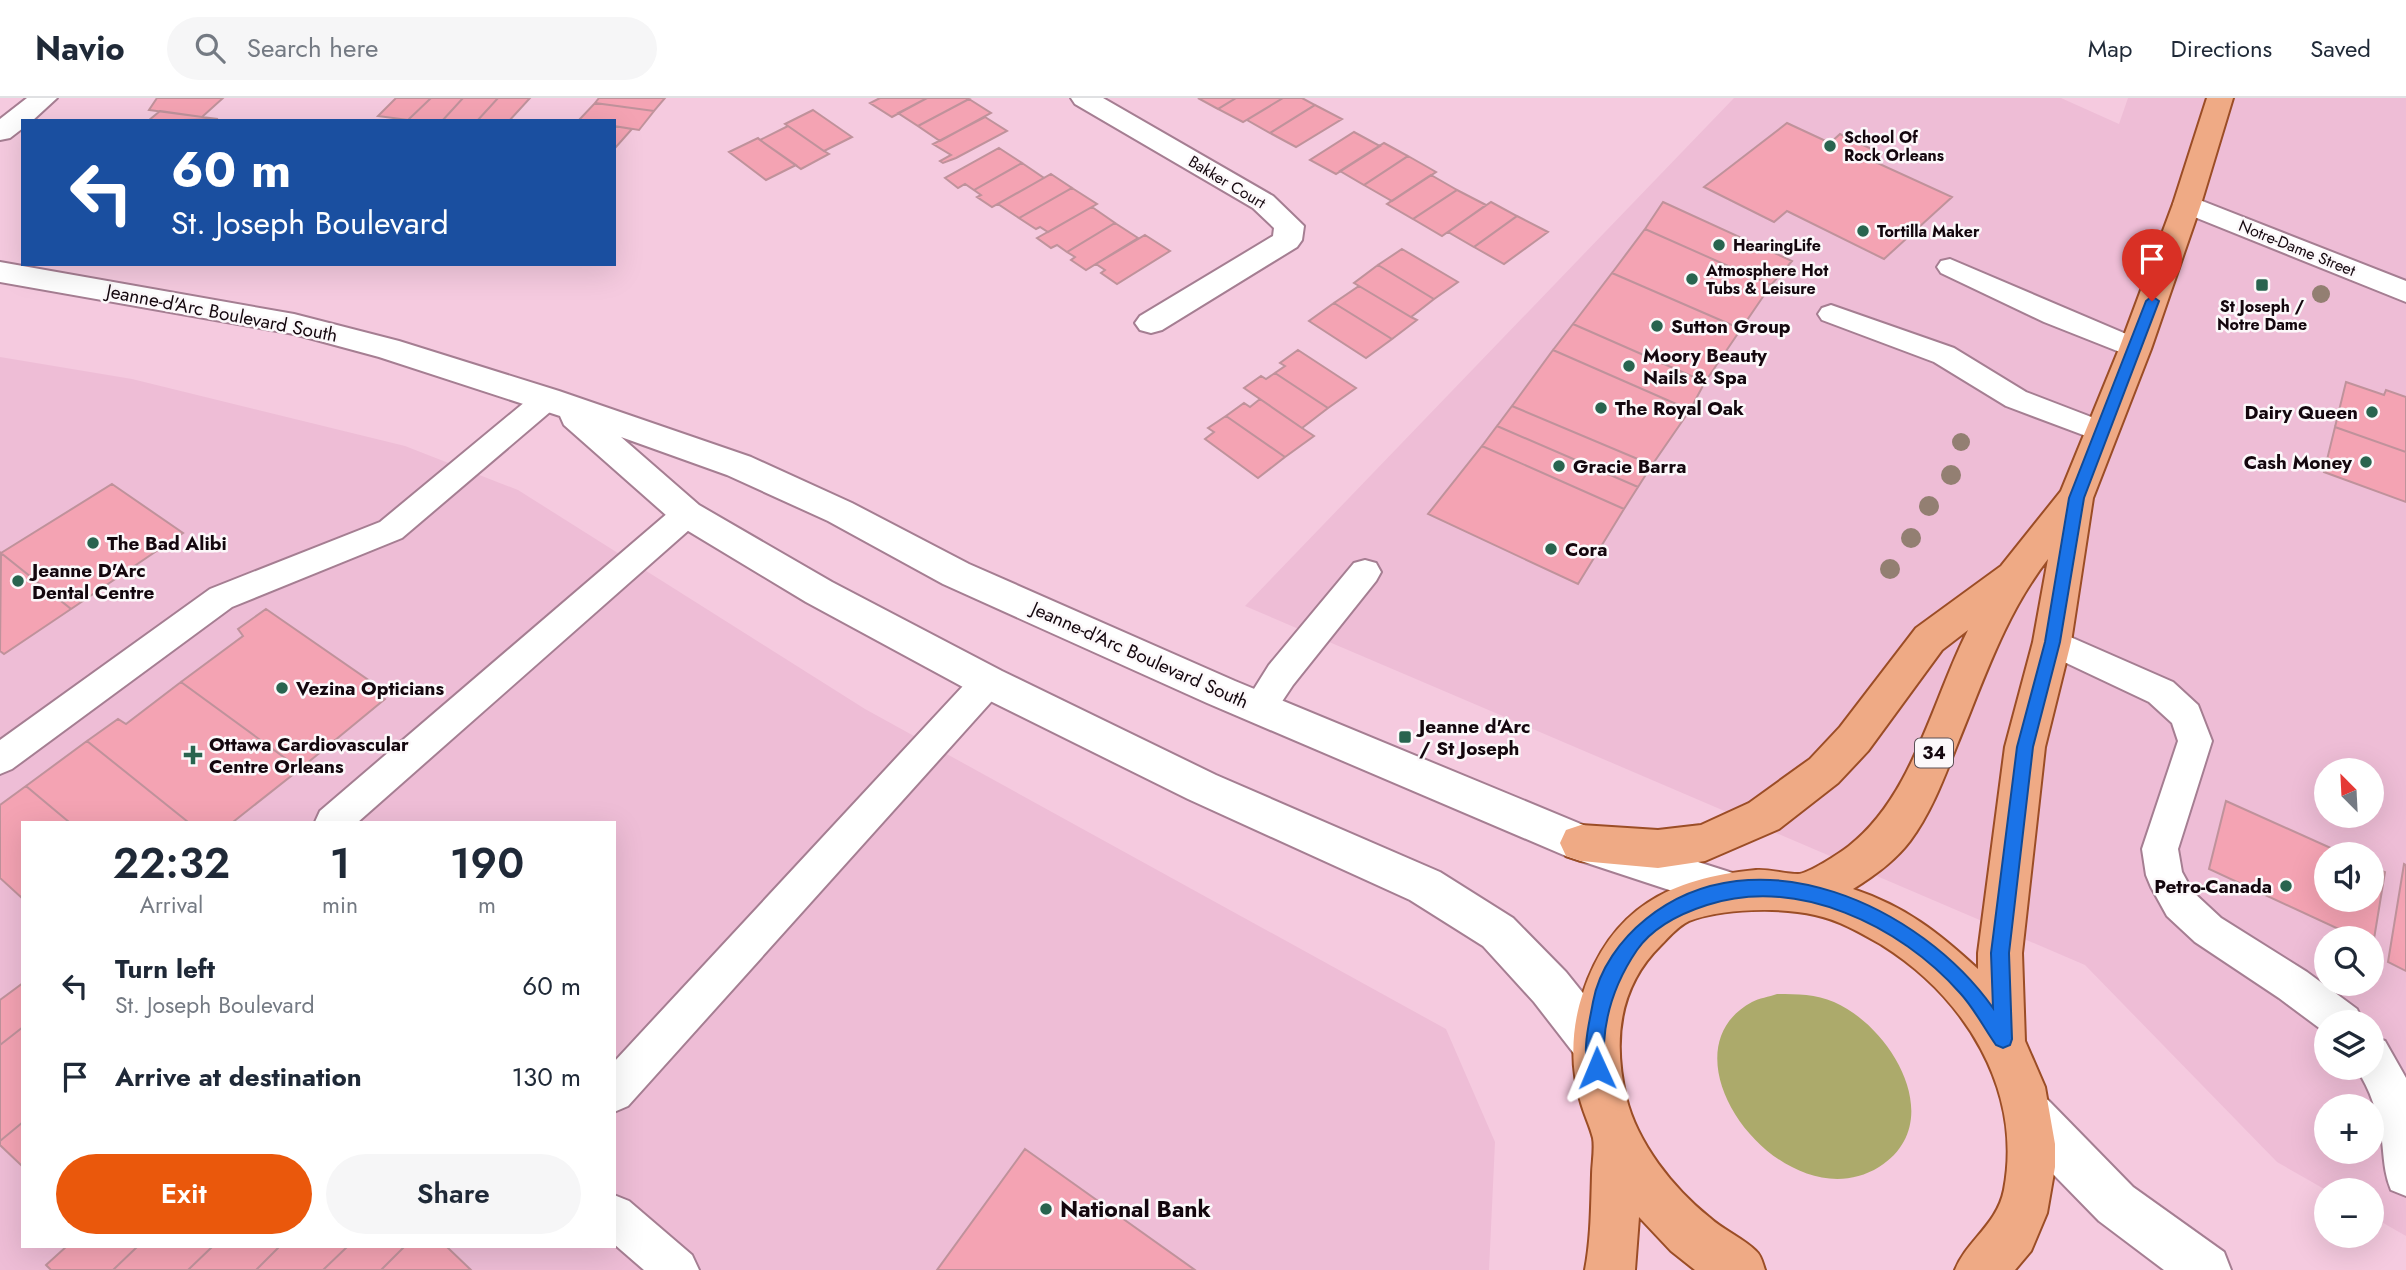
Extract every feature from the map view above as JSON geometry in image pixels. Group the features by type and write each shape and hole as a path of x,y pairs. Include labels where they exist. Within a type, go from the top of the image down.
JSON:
{"main road":[{"path":"0,132 44,98"},
{"name":"Bakker Court","path":"1084,98 1263,202 1289,226 1287,240 1151,323"},
{"name":"34","path":"2003,1039 2000,953 2025,747 2052,642 2076,498 2135,349 2187,204 2220,98"},
{"name":"Notre-Dame Street","path":"2187,204 2406,292"},
{"name":"Jeanne-d'Arc Boulevard South","path":"0,272 294,324 388,349 554,401 739,466 840,512 956,574 1259,708 1581,843 1727,890"},
{"name":"Jeanne-d'Arc Boulevard South","path":"554,401 687,514 819,592 988,682 1202,787 1425,886 1498,932 1550,987 1595,1044"},
{"name":"34","path":"1809,892 1863,860 1895,829 1919,789 1973,658 2014,576 2076,498"},
{"path":"1581,843 1658,849 1705,843 1764,816 1824,771 1839,755 1897,685 1929,639 2014,576"},
{"name":"34","path":"1740,1270 1709,1252 1655,1200 1618,1141 1600,1092 1595,1044 1605,987 1633,941 1674,907 1727,890 1767,887 1809,892 1865,912 1919,944 1966,987 2003,1039 2021,1078 2031,1117 2032,1178 2013,1233 1980,1270"},
{"path":"2031,1117 2116,1204 2206,1270"},
{"name":"34","path":"1610,1270 1614,1249 1618,1141"}],"lane":[{"path":"1950,267 2054,316 2135,349"},
{"path":"1831,314 1944,355 2016,400 2102,432"},
{"path":"0,759 221,598 391,530 554,401"},
{"path":"334,821 687,514"},
{"path":"1259,708 1280,675 1365,572"},
{"path":"2052,642 2161,691 2186,715 2195,741 2160,849 2164,875 2180,904 2208,930 2327,1010"},
{"path":"616,1090 988,682"},
{"path":"2384,1075 2402,1129 2406,1175"},
{"path":"616,1218 677,1270"}],"shaded area":[{"path":"1734,98 2061,98 2119,124 2128,98 2406,98 2406,1236 2384,1223 2384,1178 2314,1178 2314,1183 2277,1162 2085,965 1245,606"},
{"path":"0,357 132,379 405,446 518,490 865,709 1446,1029 1495,1142 1489,1270 0,1270"},
{"path":"1777,994 1799,994 1834,1002 1855,1014 1875,1032 1892,1054 1905,1077 1911,1102 1910,1126 1900,1148 1879,1167 1843,1179 1806,1173 1772,1154 1744,1126 1724,1093 1717,1058 1725,1027 1752,1002"}],"building":[{"path":"157,98 223,98 202,117 149,110"},
{"path":"396,98 431,98 409,119 378,116"},
{"path":"431,98 463,98 444,119 409,119"},
{"path":"463,98 498,98 479,119 444,119"},
{"path":"498,98 530,98 511,119 479,119"},
{"path":"599,98 665,98 654,111 595,103"},
{"path":"880,98 927,98 892,117 870,103"},
{"path":"927,98 969,99 918,126 898,113"},
{"path":"1198,98 1236,98 1218,109"},
{"path":"1236,98 1283,98 1243,122 1218,109"},
{"path":"1283,98 1302,98 1315,105 1270,133 1247,120"},
{"path":"969,99 991,113 940,141 918,126"},
{"path":"595,103 654,111 639,130 616,126 616,119 580,119"},
{"path":"1315,105 1342,119 1296,147 1270,133"},
{"path":"813,110 852,137 824,151 785,124"},
{"path":"160,111 218,119 150,119"},
{"path":"985,117 1007,131 956,158 943,163 940,161 951,155 933,144"},
{"path":"1787,123 1830,143 1840,134 1882,154 1873,161 1952,197 1884,259 1787,211 1774,222 1704,187"},
{"path":"616,126 632,129 616,147"},
{"path":"788,126 829,154 801,169 760,140"},
{"path":"1354,132 1380,146 1336,174 1310,160"},
{"path":"758,138 796,165 766,180 729,152"},
{"path":"1384,143 1408,156 1364,185 1340,171"},
{"path":"999,148 1022,163 974,190 965,184 958,188 945,178"},
{"path":"1408,156 1436,172 1392,201 1364,185"},
{"path":"1022,163 1044,178 992,207 977,197 981,195 974,190"},
{"path":"1051,174 1072,188 1019,218 998,204"},
{"path":"1431,175 1457,190 1413,219 1387,204"},
{"path":"1072,188 1097,204 1048,232 1040,227 1036,229 1019,218"},
{"path":"1457,190 1486,205 1442,236 1413,219"},
{"path":"1491,202 1517,216 1474,247 1448,232"},
{"name":"HearingLife","path":"1663,202 1792,261 1771,285 1645,229"},
{"path":"1092,207 1115,223 1067,252 1057,245 1051,248 1037,238"},
{"path":"1517,216 1548,232 1504,264 1474,247"},
{"path":"1115,223 1138,238 1086,270 1071,260 1075,257 1067,252"},
{"name":"Atmosphere Hot Tubs & Leisure","path":"1645,229 1771,285 1741,329 1612,273"},
{"path":"1145,235 1170,251 1117,284 1101,273 1105,270 1096,264"},
{"path":"1402,249 1458,282 1434,299 1378,265"},
{"path":"1378,265 1434,299 1411,317 1354,283"},
{"name":"Sutton Group","path":"1612,273 1741,329 1705,382 1573,324"},
{"path":"1359,286 1417,320 1392,339 1334,303"},
{"path":"1334,303 1392,339 1366,358 1309,321"},
{"name":"Moory Beauty Nails & Spa","path":"1573,324 1705,382 1690,410 1553,350"},
{"path":"1298,350 1356,388 1328,408 1275,373 1285,366 1280,363"},
{"name":"The Royal Oak","path":"1553,350 1690,410 1652,465 1512,406"},
{"path":"1275,373 1328,408 1302,428 1244,388 1261,376 1266,379"},
{"name":"Dairy Queen","path":"2346,382 2384,395 2386,390 2406,397 2406,452 2335,427"},
{"path":"1260,399 1314,436 1285,457 1226,416 1244,403 1250,407"},
{"path":"1512,406 1652,465 1638,487 1497,426"},
{"path":"1226,416 1285,457 1258,478 1205,439 1214,432 1208,428"},
{"name":"Gracie Barra","path":"1497,426 1638,487 1624,509 1482,446"},
{"name":"Cash Money","path":"2335,427 2406,452 2406,502 2324,472"},
{"name":"Cora","path":"1482,446 1624,509 1578,584 1428,514"},
{"name":"The Bad Alibi","path":"112,484 183,533 71,609 1,553"},
{"name":"Jeanne D'Arc Dental Centre","path":"1,553 71,609 4,654 0,651"},
{"name":"Vezina Opticians","path":"266,609 377,686 373,690 385,699 300,769 181,682 243,636 238,629"},
{"name":"Ottawa Cardiovascular Centre Orleans","path":"181,682 300,769 234,821 187,821 87,741 118,719 126,724"},
{"path":"87,741 187,821 68,821 26,786"},
{"path":"26,786 68,821 21,821 21,897 0,878 0,805"},
{"name":"Petro-Canada","path":"2226,801 2317,842 2314,842 2314,912 2378,912 2376,926 2332,926 2209,869"},
{"path":"2404,864 2406,865 2406,971 2388,962"},
{"path":"21,984 21,1029 0,1045 0,1000"},
{"path":"21,1029 21,1124 0,1141 0,1045"},
{"path":"21,1124 21,1165 0,1145 0,1141"},
{"name":"National Bank","path":"1025,1149 1195,1270 937,1270"},
{"path":"65,1248 136,1248 113,1270 51,1270 46,1265"},
{"path":"136,1248 211,1248 188,1270 113,1270"},
{"path":"211,1248 278,1248 256,1270 188,1270"},
{"path":"278,1248 346,1248 323,1270 256,1270"},
{"path":"346,1248 403,1248 381,1270 323,1270"},
{"path":"403,1248 448,1248 471,1270 381,1270"}],"place":[{"name":"School Of Rock Orleans","path":"1830,146"},
{"name":"Tortilla Maker","path":"1863,231"},
{"name":"HearingLife","path":"1719,245"},
{"name":"Atmosphere Hot Tubs & Leisure","path":"1692,279"},
{"name":"St Joseph / Notre Dame","path":"2262,285"},
{"name":"Sutton Group","path":"1657,326"},
{"name":"Moory Beauty Nails & Spa","path":"1629,366"},
{"name":"The Royal Oak","path":"1601,408"},
{"name":"Dairy Queen","path":"2372,412"},
{"name":"Cash Money","path":"2366,462"},
{"name":"Gracie Barra","path":"1559,466"},
{"name":"The Bad Alibi","path":"93,543"},
{"name":"Cora","path":"1551,549"},
{"name":"Jeanne D'Arc Dental Centre","path":"18,581"},
{"name":"Vezina Opticians","path":"282,688"},
{"name":"Jeanne d'Arc / St Joseph","path":"1405,737"},
{"name":"Ottawa Cardiovascular Centre Orleans","path":"193,755"},
{"name":"Petro-Canada","path":"2286,886"},
{"name":"National Bank","path":"1046,1209"}],"route":[{"path":"1597,1068 1595,1044 1605,987 1633,941 1674,907 1727,890 1767,887 1809,892 1865,912 1919,944 1966,987 2003,1039 2000,953 2025,747 2052,642 2076,498 2152,301"}]}
